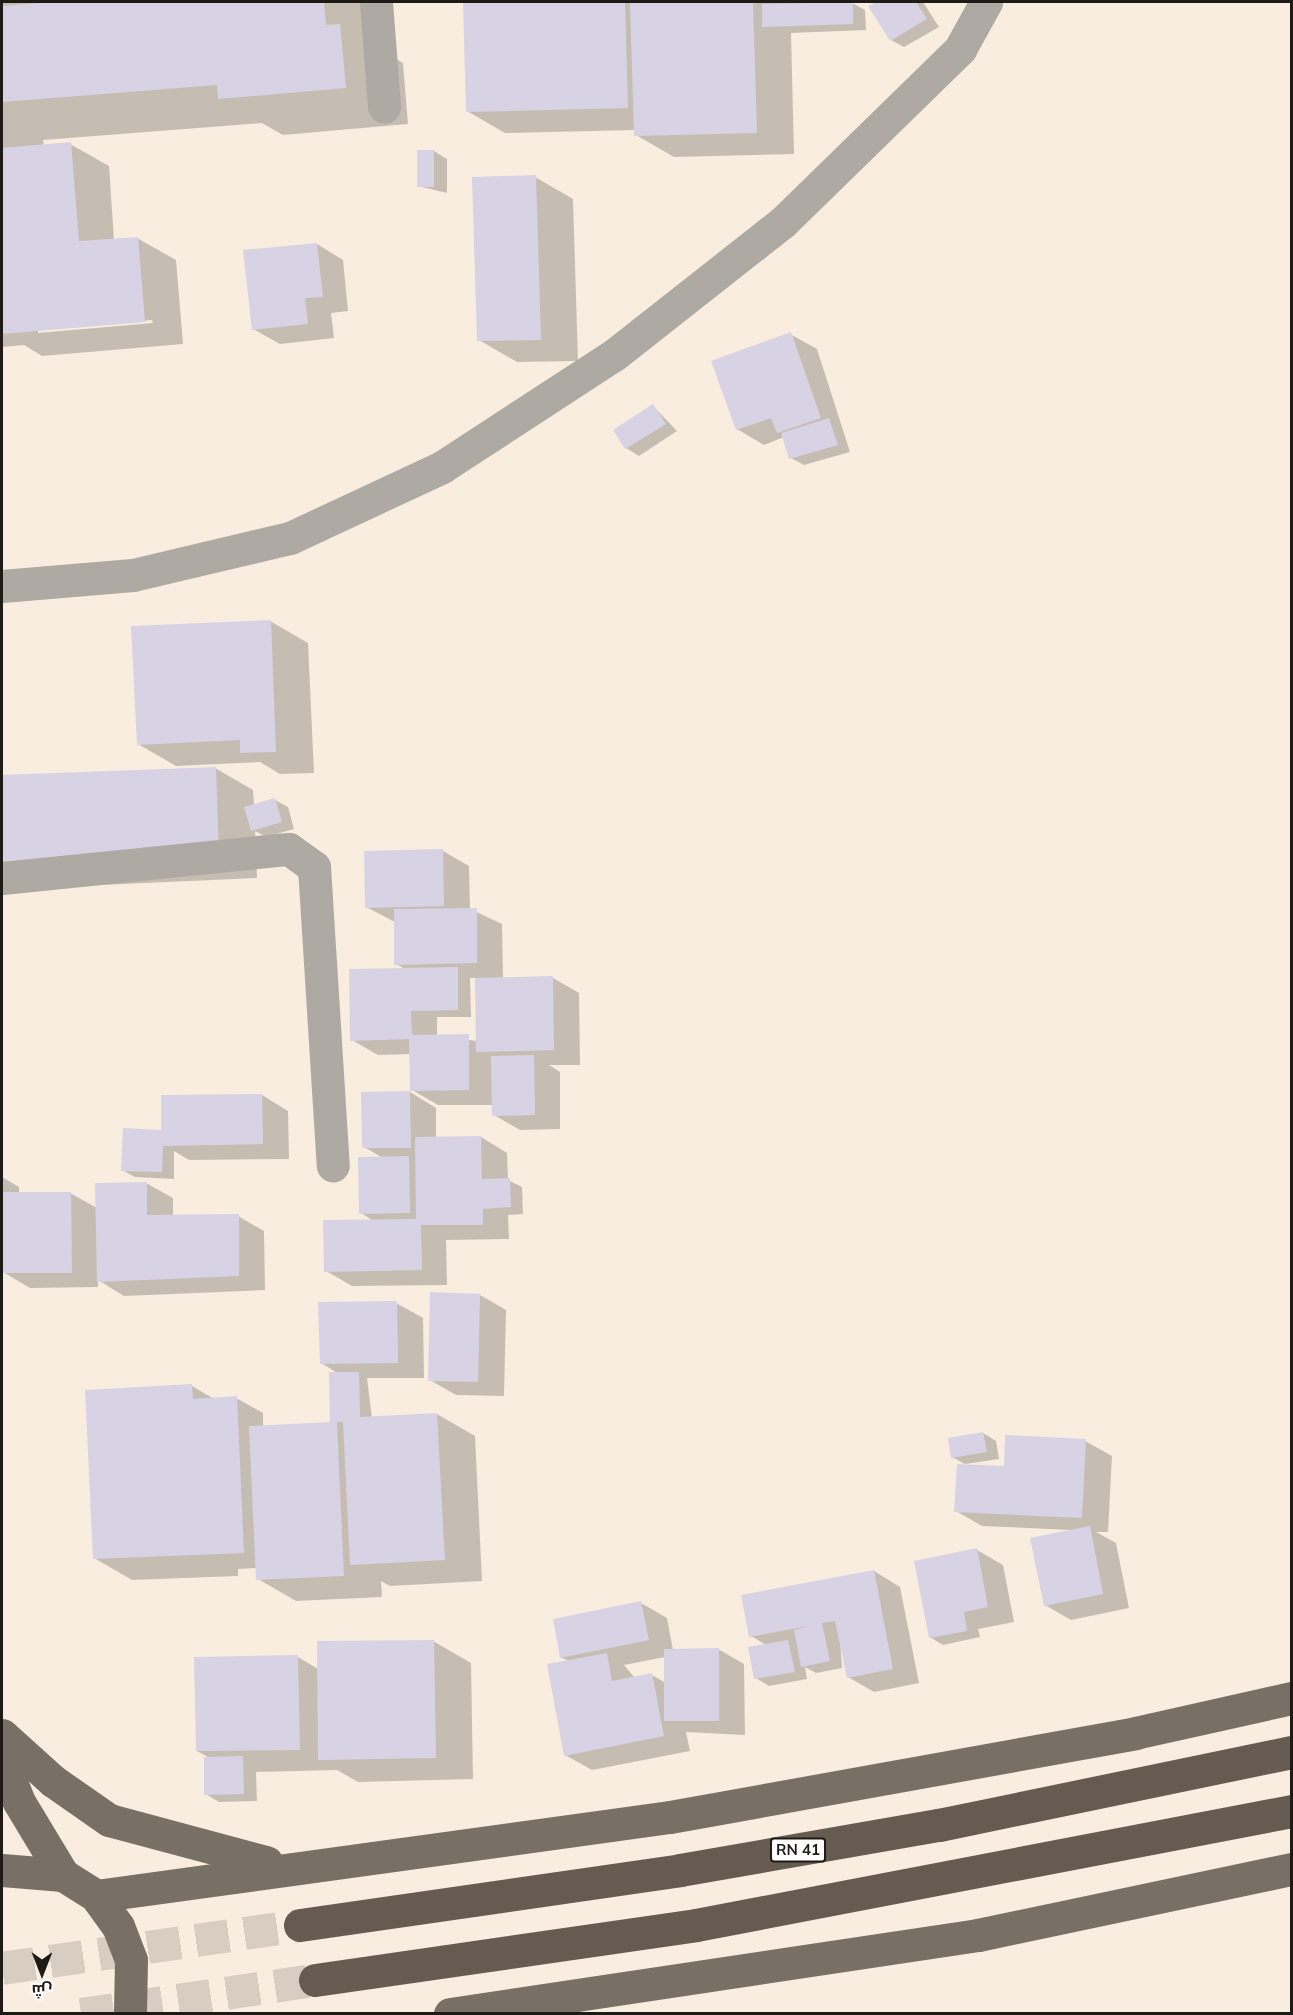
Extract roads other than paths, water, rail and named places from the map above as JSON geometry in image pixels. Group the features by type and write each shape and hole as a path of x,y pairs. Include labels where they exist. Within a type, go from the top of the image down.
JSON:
{"highway":[{"name":"RN 41","path":"300,1925 680,1870 916,1829 1292,1752"},
{"path":"315,1980 696,1925 1292,1811"}],"main road":[{"path":"96,1896 283,1866 670,1817 1135,1733 1292,1698"},
{"path":"2,1734 53,1781 110,1820 283,1866"},
{"path":"2,1759 34,1831 63,1875 96,1896 118,1926 131,1960 130,2013"},
{"path":"450,2013 978,1935 1292,1869"},
{"path":"2,1870 63,1875"}],"street":[{"path":"376,2 384,107"},
{"path":"2,586 133,575 290,538 442,466 614,355 783,222 960,49 986,2"},
{"path":"2,878 289,849 314,867 333,1165"}],"tunnel":[{"path":"2,1968 300,1925"},
{"path":"81,2014 315,1980"}]}
